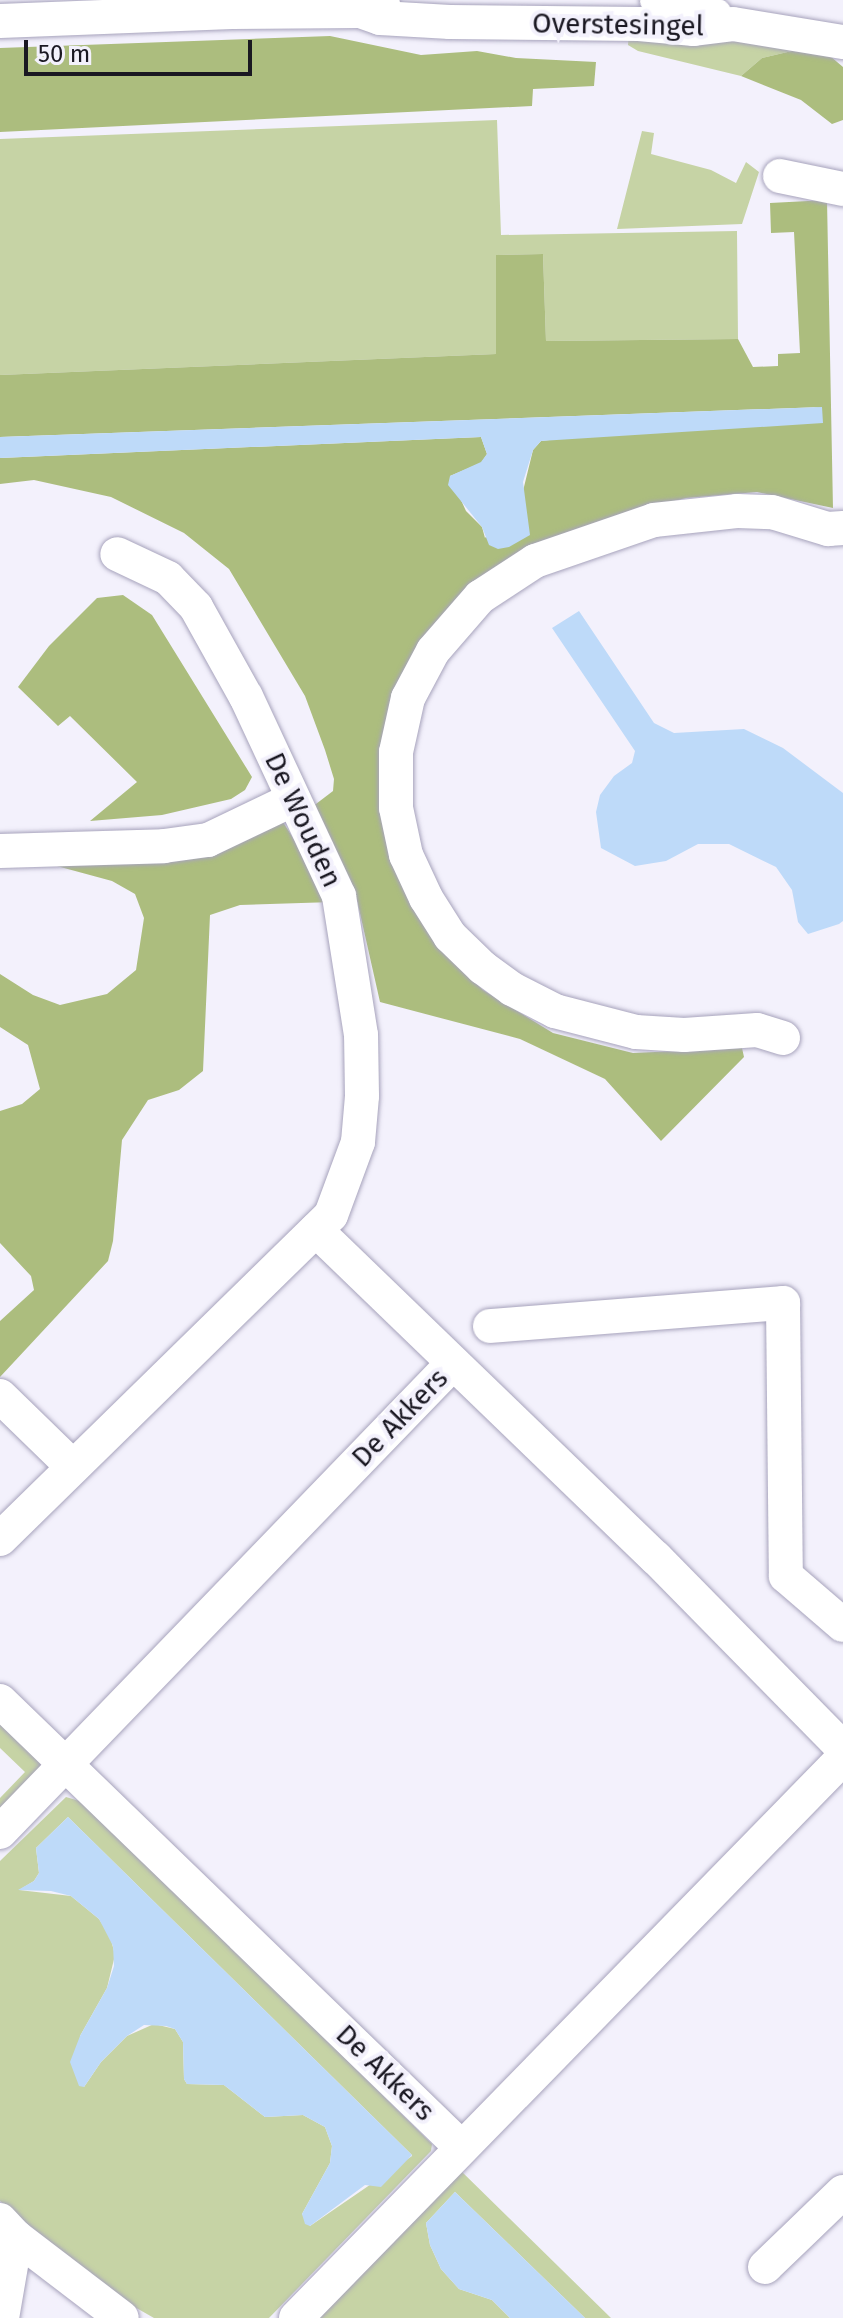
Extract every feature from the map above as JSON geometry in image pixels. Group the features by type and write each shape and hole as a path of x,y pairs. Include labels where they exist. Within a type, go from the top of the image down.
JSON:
{"street":[{"name":"Overstesingel","path":"0,21 360,11 383,5 465,0"},
{"name":"Overstesingel","path":"657,0 705,10 733,24"},
{"name":"Overstesingel","path":"360,11 380,18 450,22 591,12 694,29 733,24 843,42"},
{"path":"780,176 843,189"},
{"path":"783,1038 757,1030 684,1035 636,1032 555,1011 512,989 450,936 426,898 406,855 396,808 396,752 408,698 433,651 480,597 535,561 654,520 723,512 772,512 828,529 843,528"},
{"name":"De Wouden","path":"0,1539 331,1215 358,1142 362,1096 361,1035 339,896 246,697 196,607 168,578 117,554"},
{"path":"0,851 164,846 208,840 292,800"},
{"path":"316,1230 453,1363"},
{"path":"490,1326 783,1303 786,1576 843,1625"},
{"name":"De Akkers","path":"0,1832 453,1363 656,1558 843,1748"},
{"path":"0,1396 72,1466"},
{"path":"0,1701 68,1765"},
{"path":"296,2318 843,1758"},
{"name":"De Akkers","path":"68,1765 461,2147"},
{"path":"765,2267 843,2192"},
{"path":"8,2228 99,2312"},
{"path":"2,2318 8,2228"}],"green space":[{"path":"629,31 711,37 796,50 762,58 741,76 638,51 628,45"},
{"path":"330,36 421,55 477,51 516,58 596,62 594,86 533,89 532,106 0,132 0,48"},
{"path":"796,50 830,56 843,67 843,120 832,124 801,100 741,76 762,58"},
{"path":"497,120 501,235 737,231 738,339 546,341 543,254 497,255 496,354 0,375 0,139"},
{"path":"642,131 654,133 651,154 711,170 736,183 746,162 759,172 742,224 617,229"},
{"path":"827,200 833,508 757,492 686,498 613,517 420,645 392,692 384,738 447,954 483,990 553,1033 633,1053 742,1048 744,1057 661,1141 605,1079 520,1039 380,1002 357,900 312,807 333,791 334,779 325,750 305,696 229,569 184,533 111,497 34,480 0,484 0,458 481,437 487,454 481,463 450,476 466,511 482,527 485,538 523,491 533,450 541,441 822,407 0,437 0,375 496,354 496,255 543,254 546,341 738,339 753,367 778,366 778,354 800,353 794,232 771,233 770,203"},
{"path":"123,595 152,615 252,777 245,790 231,799 162,815 90,821 137,782 70,716 58,726 18,687 49,646 97,598"},
{"path":"273,806 333,902 240,905 210,915 203,1071 179,1090 148,1100 122,1140 113,1241 108,1261 0,1377 0,1321 34,1290 31,1276 0,1243 0,1111 22,1104 40,1089 28,1045 0,1027 0,974 33,995 60,1005 107,994 136,970 144,918 135,894 112,881 42,862 197,830"},
{"path":"0,1719 42,1761 39,1772 0,1813 0,1798 25,1772 0,1748"},
{"path":"66,1797 86,1803 432,2144 431,2151 269,2318 154,2318 110,2293 0,2201 0,1861","holes":["68,1817 412,2155 310,2226 302,2214 330,2163 332,2146 325,2127 303,2115 265,2117 224,2085 187,2084 184,2079 183,2042 175,2029 154,2024 127,2036 101,2062 84,2087 80,2036 107,1988 115,1955 110,1936 99,1919 71,1896 19,1890 34,1881 39,1873 36,1848"]},
{"path":"459,2169 611,2318 585,2318 455,2192 426,2223 430,2245 441,2269 459,2289 492,2300 510,2318 314,2318"}],"water":[{"path":"822,407 823,423 541,441 533,450 523,482 530,535 509,547 498,549 489,545 482,527 448,485 450,476 481,462 487,454 481,437 0,458 0,437"},
{"path":"579,611 654,723 674,733 744,729 783,748 843,793 843,921 808,934 798,922 792,890 776,867 729,844 698,844 666,861 635,866 601,848 596,812 600,795 614,776 632,763 635,751 552,628"},
{"path":"68,1817 412,2155 381,2187 365,2185 310,2226 305,2224 302,2214 330,2163 332,2146 325,2127 303,2115 265,2117 224,2085 187,2084 184,2079 183,2042 175,2029 144,2025 127,2036 101,2062 84,2087 79,2086 70,2062 80,2036 107,1988 114,1966 113,1946 99,1919 71,1896 51,1891 18,1890 34,1881 39,1873 36,1848"},
{"path":"455,2192 585,2318 510,2318 492,2300 459,2289 441,2269 430,2245 426,2223"}]}
